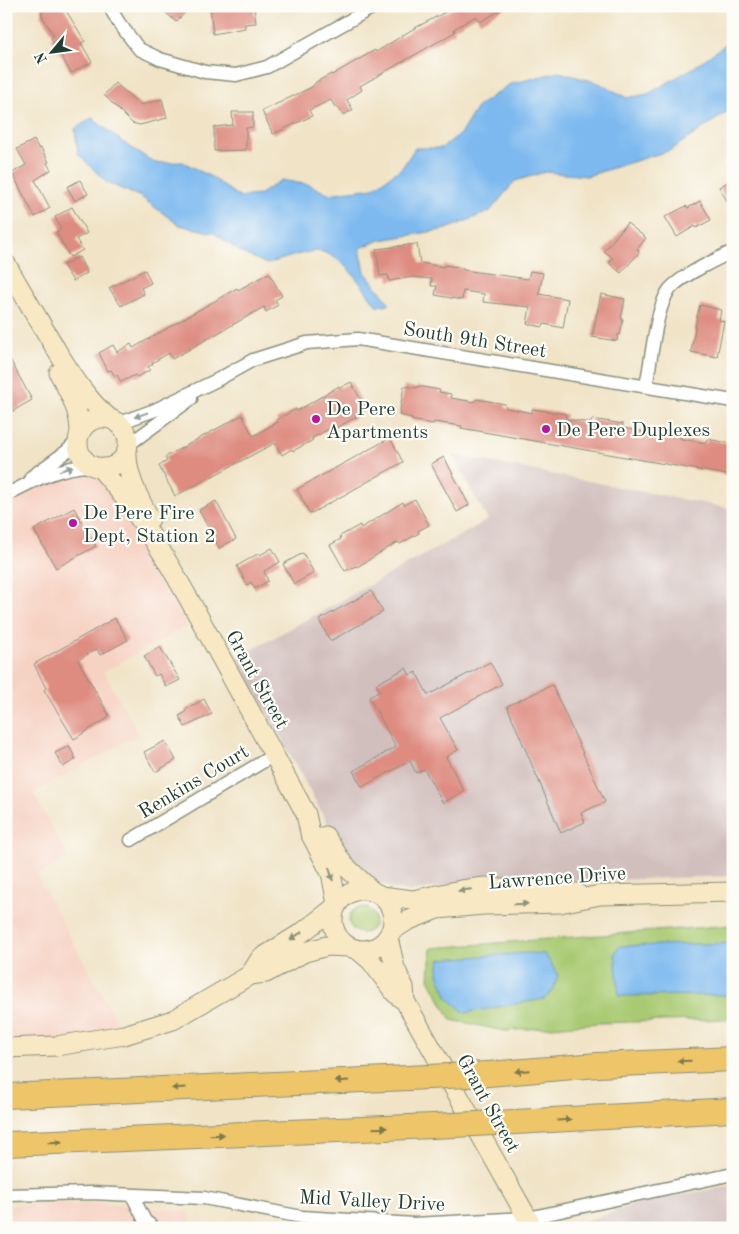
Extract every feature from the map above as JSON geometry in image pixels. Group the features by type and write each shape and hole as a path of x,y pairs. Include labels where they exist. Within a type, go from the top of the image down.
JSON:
{"highway":[{"path":"6,1096 488,1074 598,1065 733,1059"},
{"path":"6,1144 434,1126 733,1110"}],"street":[{"path":"109,6 119,23 139,49 160,58 205,72 236,75 266,67 375,6"},
{"path":"646,386 661,308 670,289 685,277 733,250"},
{"name":"Grant Street","path":"6,264 31,308 86,394 97,408 114,421 128,437 126,461 132,482 160,538 171,566"},
{"name":"Grant Street","path":"31,308 51,359 73,401 78,416 80,454 86,461 96,467 126,502 171,566 306,814 310,833 331,873 336,906"},
{"name":"South 9th Street","path":"114,421 155,410 254,360 307,343 358,339 733,401"},
{"name":"South 9th Street","path":"127,448 145,430 217,380"},
{"path":"8,494 57,458 79,436 88,422 101,417 114,421"},
{"path":"8,494 76,466 112,466 118,462 127,448"},
{"name":"Renkins Court","path":"131,840 274,755"},
{"name":"Grant Street","path":"306,814 320,827 344,865 377,894"},
{"path":"250,975 260,960 303,932 336,906 344,897 353,892 362,890 413,900 485,887 600,895"},
{"name":"Lawrence Drive","path":"389,935 407,921 437,909 484,905 560,903 600,895 733,892"},
{"path":"6,1048 56,1046 124,1035 173,1020 250,975 266,973 296,956 315,948 327,946 367,950 375,948 389,935 393,923 392,913 388,904 377,894"},
{"path":"336,906 333,916 336,934 341,942 353,949"},
{"name":"Grant Street","path":"389,935 395,968 404,987 405,1001"},
{"name":"Grant Street","path":"353,949 371,961 395,993 405,1001 530,1223"},
{"name":"Mid Valley Drive","path":"6,1195 91,1193 204,1198 302,1217 364,1222 414,1224 530,1223 733,1174"},
{"path":"132,1195 145,1222 154,1228"}],"shaded area":[{"path":"452,455 733,509 733,876 573,881 487,879 409,892 388,887 371,879 355,865 339,844 237,658 488,520"},
{"path":"75,466 113,478 171,566 187,626 103,672 139,734 33,793 69,858 37,876 124,1035 6,1048 6,495"},
{"path":"733,1185 733,1228 579,1228 586,1221 639,1203"},
{"path":"41,1203 107,1204 190,1212 191,1228 6,1228 6,1206"}],"green space":[{"path":"362,907 371,911 375,920 371,929 362,933 353,929 349,920 353,911"},
{"path":"733,925 733,1019 598,1023 505,1031 451,1020 429,979 431,948"}],"water":[{"path":"733,39 733,105 727,112 671,150 587,176 545,172 515,181 490,211 447,229 380,240 360,248 365,272 390,304 377,306 347,268 332,256 323,252 303,253 267,264 242,253 214,233 179,225 141,197 107,183 78,154 75,129 92,118 121,141 155,163 183,162 213,178 239,197 259,195 281,180 310,185 328,194 373,188 402,168 415,148 442,148 461,133 478,106 510,84 559,72 599,83 627,98 648,94 693,68"},
{"path":"733,943 733,995 619,996 615,953 620,946"},
{"path":"527,953 545,954 558,975 553,991 544,999 465,1013 448,998 438,974 440,959"}],"building":[{"path":"39,6 63,6 85,41 81,43 92,62 71,73 51,38 54,36 41,14 43,13"},
{"path":"159,6 191,6 176,22"},
{"path":"254,6 256,23 245,24 245,28 213,34 210,7"},
{"path":"457,6 508,6 480,22 476,16 454,29 455,32 360,86 362,90 347,100 353,110 343,115 331,100 309,110 312,116 273,134 262,111 312,87 316,82 375,50 376,52 413,29"},
{"path":"115,83 141,105 162,99 167,118 140,125 132,123 104,95"},
{"path":"232,112 253,112 253,127 246,128 246,150 214,151 214,127 233,125"},
{"path":"34,140 49,162 47,163 51,170 35,180 50,208 35,217 12,173 26,165 17,149"},
{"path":"733,179 733,211 719,187"},
{"path":"80,180 88,194 75,201 67,187"},
{"path":"700,201 711,220 696,228 695,226 677,237 665,217"},
{"path":"72,207 87,233 76,239 83,250 70,257 56,232 61,229 55,217"},
{"path":"627,223 646,238 637,249 639,251 638,254 621,273 609,263 613,258 604,251"},
{"path":"417,244 420,263 444,267 444,265 463,268 463,270 528,279 530,271 543,273 539,294 568,299 563,328 544,324 543,327 527,324 530,307 483,302 484,294 463,291 462,300 435,295 437,286 431,286 432,279 413,277 389,281 388,275 380,276 376,249"},
{"path":"79,257 87,273 73,281 63,265"},
{"path":"145,270 151,283 141,288 144,294 121,306 109,288"},
{"path":"269,273 282,296 275,300 278,305 266,312 264,307 172,359 169,353 152,363 148,367 150,370 137,377 135,375 121,382 117,375 115,376 111,370 108,371 99,353 113,345 117,352 131,344 133,348 237,288 238,290"},
{"path":"601,294 625,299 620,335 618,335 617,341 592,337"},
{"path":"700,305 721,310 719,320 724,321 717,357 691,352"},
{"path":"6,352 32,400 6,415"},
{"path":"351,382 366,409 355,415 356,417 336,428 335,426 293,451 292,449 282,455 275,443 175,496 159,466 167,461 165,457 242,415 253,436 278,422 276,420 296,409 297,411 339,386 340,388"},
{"path":"404,386 440,390 439,392 451,394 451,398 474,402 477,399 505,404 506,408 532,413 532,409 566,414 565,419 591,423 592,419 623,424 623,428 650,433 652,430 679,434 681,439 706,443 707,439 733,444 733,476 461,428 462,426 411,420 412,418 399,415"},
{"path":"390,438 403,462 310,514 297,489"},
{"path":"444,457 469,505 457,512 431,464"},
{"path":"415,499 429,525 400,544 398,542 357,567 345,571 330,545 341,539 340,536 360,525 361,528 403,502 404,505"},
{"path":"216,501 236,539 219,548 199,510"},
{"path":"74,508 96,546 56,568 34,530"},
{"path":"272,548 280,562 264,571 268,581 255,589 251,582 247,585 237,566"},
{"path":"303,553 314,573 294,584 283,564"},
{"path":"371,591 383,612 330,641 319,620"},
{"path":"115,618 128,640 100,655 97,649 78,660 109,715 108,718 74,739 44,690 46,688 34,664"},
{"path":"160,647 180,680 166,687 159,674 155,676 144,656"},
{"path":"490,662 502,684 440,718 458,750 446,757 464,791 443,803 424,769 416,773 410,761 362,787 353,771 396,747 369,697 380,691 376,684 406,668 410,675 416,672 428,695"},
{"path":"552,685 605,802 581,813 585,822 561,833 507,706"},
{"path":"204,699 212,714 185,727 179,716 186,712 185,710"},
{"path":"165,741 176,760 155,772 144,752"},
{"path":"69,746 76,759 63,767 55,753"}],"place":[{"name":"De Pere Apartments","path":"316,419"},
{"name":"De Pere Duplexes","path":"546,429"},
{"name":"De Pere Fire Dept, Station 2","path":"73,523"}]}
